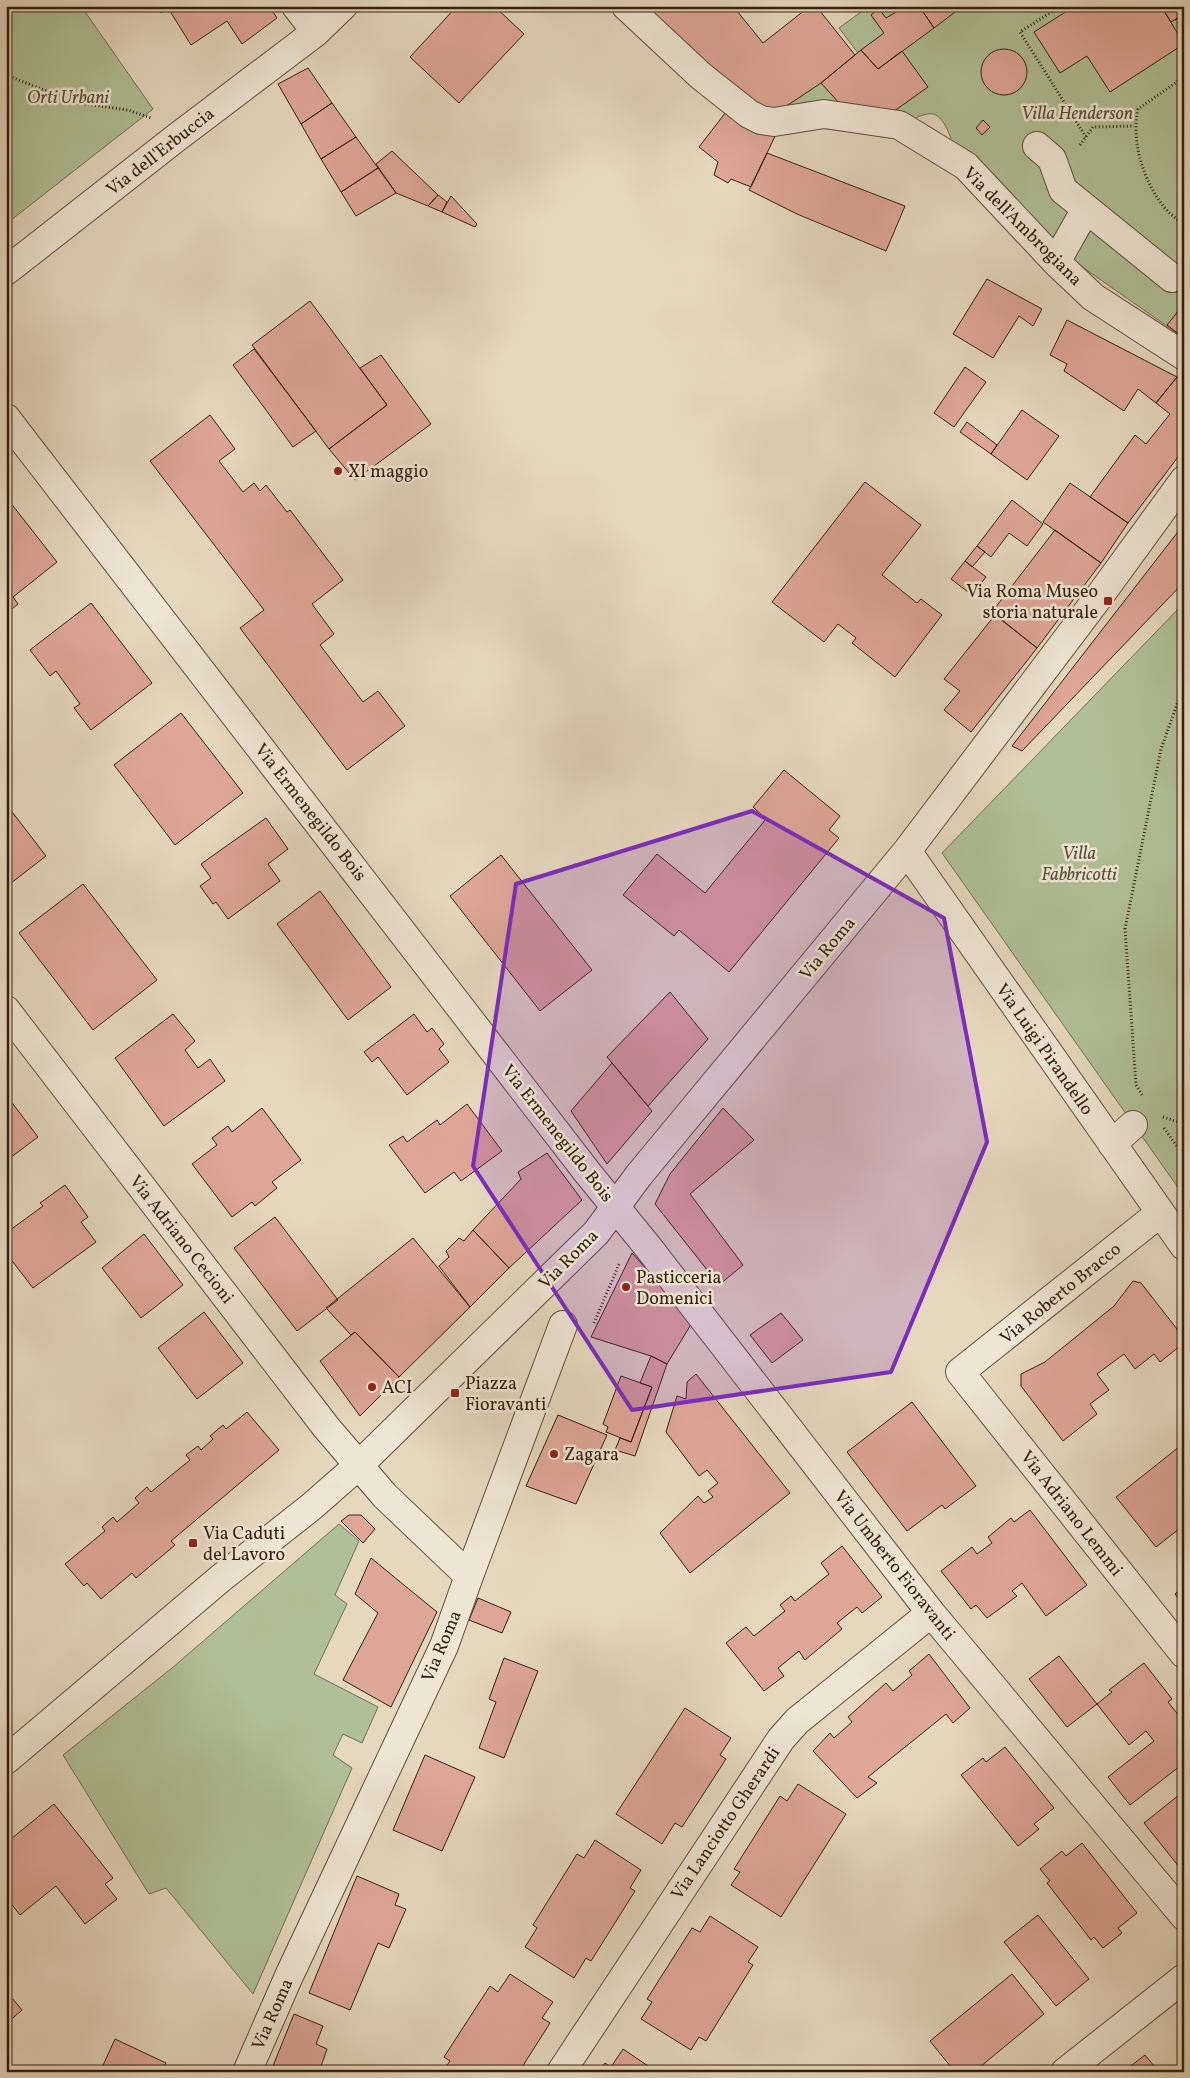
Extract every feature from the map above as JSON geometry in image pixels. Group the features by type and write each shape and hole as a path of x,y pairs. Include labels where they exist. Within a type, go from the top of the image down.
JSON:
{"street":[{"path":"296,6 316,32 343,6"},
{"name":"Via dell'Ambrogiana","path":"626,6 701,76 749,114 761,120 774,122 824,114 899,125 966,166 1056,262 1093,296 1184,356"},
{"name":"Via dell'Erbuccia","path":"6,271 176,138 316,32"},
{"path":"1037,146 1052,158 1063,190 1172,278"},
{"path":"1056,262 1086,209"},
{"name":"Via Ermenegildo Bois","path":"6,418 615,1207"},
{"name":"Via Roma","path":"359,1465 596,1233 638,1175 907,850 1101,594 1179,487"},
{"name":"Via Luigi Pirandello","path":"907,850 1184,1246"},
{"name":"Via Adriano Cecioni","path":"6,1010 326,1426 359,1465"},
{"path":"1112,1144 1143,1120"},
{"name":"Via Umberto Fioravanti","path":"615,1207 931,1613 1184,1916"},
{"name":"Via Roberto Bracco","path":"960,1372 1160,1213"},
{"name":"Via Roma","path":"247,2072 289,1976 444,1646 563,1325"},
{"name":"Via Adriano Lemmi","path":"960,1372 1184,1654"},
{"path":"6,1760 359,1465 385,1496 469,1576"},
{"name":"Via Lanciotto Gherardi","path":"561,2072 781,1739 797,1722 931,1613"},
{"path":"1065,2072 1184,1978"}],"path":[{"path":"1061,6 1020,32 1086,138"},
{"path":"1176,19 1184,30"},
{"path":"6,75 77,104 128,110 159,121 176,138"},
{"path":"1184,77 1138,109 1134,126 1136,141 1147,181 1164,207 1184,226"},
{"path":"1058,176 1093,127 1134,126"},
{"path":"1184,685 1160,749 1125,929 1136,1085 1143,1120 1184,1156"},
{"path":"1143,1120 1184,1124"},
{"path":"563,1325 589,1335 623,1254"}],"highlighted area":[{"path":"752,811 944,918 987,1142 891,1372 632,1410 473,1166 516,884"}],"green space":[{"name":"Orti Urbani","path":"6,6 81,6 153,109 6,224"},
{"name":"Villa Henderson","path":"869,6 1184,6 1184,338 1078,264 1071,255 1047,242 947,147 951,138 939,117 930,114 908,122 773,115 858,53 839,28"},
{"name":"Villa Fabbricotti","path":"1184,603 1184,1196 942,853"},
{"path":"339,1524 359,1541 335,1595 347,1604 314,1674 378,1707 362,1743 343,1734 333,1755 352,1768 253,1994 166,1888 149,1894 63,1755 172,1668"}],"building":[{"path":"156,6 171,6 161,13"},
{"path":"171,6 269,6 277,18 242,44 227,21 191,45 168,8"},
{"path":"457,6 494,6 524,34 459,103 410,57"},
{"path":"644,6 733,6 763,43 810,6 816,6 855,55 821,83 773,115 696,54"},
{"path":"906,6 919,6 934,28 878,69 861,50 884,33 871,15 879,9 886,18"},
{"path":"919,6 963,6 934,28"},
{"path":"1075,6 1161,6 1184,44 1110,92 1087,56 1060,73 1034,32"},
{"path":"1161,6 1184,6 1184,14 1171,22"},
{"path":"1009,49 1021,55 1026,63 1026,81 1021,89 1013,94 999,95 987,89 982,81 981,67 987,55 995,50"},
{"path":"861,50 878,69 902,51 928,87 890,114 840,104 821,83"},
{"path":"308,68 332,103 301,124 278,84"},
{"path":"332,103 356,137 321,159 301,124"},
{"path":"726,112 777,132 751,187 731,179 728,183 714,175 718,162 699,147"},
{"path":"983,120 990,127 982,135 976,128"},
{"path":"356,137 378,168 341,192 321,159"},
{"path":"392,151 438,195 428,206 396,193 376,164"},
{"path":"767,153 905,206 886,251 797,214 749,190"},
{"path":"378,168 396,193 356,216 341,192"},
{"path":"438,195 447,202 442,212 428,206"},
{"path":"451,196 477,224 475,227 442,212"},
{"path":"987,279 1042,309 1033,326 1019,316 993,358 953,334"},
{"path":"310,301 387,405 329,449 252,345"},
{"path":"1184,304 1184,338 1167,325"},
{"path":"1067,320 1177,377 1156,403 1138,389 1124,411 1064,371 1067,364 1050,355"},
{"path":"254,349 316,431 293,447 233,365"},
{"path":"381,355 431,424 355,480 329,449 387,405 360,368"},
{"path":"965,367 986,382 954,427 934,413"},
{"path":"1177,377 1184,381 1184,449 1128,523 1090,497 1135,435 1146,444 1170,414 1156,403"},
{"path":"1022,410 1059,436 1027,480 991,454"},
{"path":"210,415 235,449 219,461 243,492 254,483 260,491 266,485 287,512 290,510 343,580 312,604 334,634 320,645 363,702 378,691 405,726 347,770 240,628 264,610 150,461"},
{"path":"967,422 997,445 991,454 960,432"},
{"path":"865,482 921,525 882,575 917,603 921,599 942,615 895,677 852,643 856,638 838,624 824,642 772,602"},
{"path":"1070,483 1128,523 1101,563 1043,522"},
{"path":"6,497 57,562 13,597 18,604 6,614"},
{"path":"1012,500 1043,524 1027,546 1009,533 991,557 977,546"},
{"path":"1184,524 1184,582 1022,751 1012,746"},
{"path":"1055,530 1101,563 1037,648 992,612"},
{"path":"977,546 985,552 972,567 965,561"},
{"path":"965,561 986,577 972,595 951,579"},
{"path":"91,603 152,683 91,730 74,708 80,704 56,671 50,676 30,650"},
{"path":"995,615 1037,648 971,732 944,710 960,691 944,679"},
{"path":"181,713 243,793 175,845 114,765"},
{"path":"784,770 840,816 829,830 839,838 729,972 679,930 674,936 623,895 657,854 705,893 766,819 753,807"},
{"path":"6,804 46,856 6,887"},
{"path":"266,818 288,849 268,864 280,881 228,919 216,902 213,904 200,886 211,878 201,864"},
{"path":"501,855 592,970 540,1011 450,896"},
{"path":"83,884 157,980 93,1030 19,933"},
{"path":"320,891 391,987 348,1020 277,924"},
{"path":"670,992 708,1039 648,1106 607,1057"},
{"path":"173,1014 195,1041 185,1050 198,1068 210,1059 225,1081 164,1126 115,1058"},
{"path":"414,1014 427,1032 432,1028 444,1044 439,1049 449,1062 407,1095 378,1057 372,1062 364,1052"},
{"path":"612,1063 652,1111 607,1164 571,1111"},
{"path":"10,1100 38,1137 6,1161 6,1104"},
{"path":"467,1104 502,1151 461,1181 454,1172 425,1193 389,1145 403,1136 407,1142 437,1120 440,1125"},
{"path":"262,1108 301,1160 272,1182 277,1188 255,1206 252,1202 232,1217 192,1164 217,1145 212,1138 228,1126 232,1132"},
{"path":"723,1108 754,1140 690,1194 743,1265 719,1285 655,1204 670,1174"},
{"path":"547,1153 582,1200 509,1268 473,1230 521,1179 518,1172"},
{"path":"65,1185 88,1217 81,1222 96,1242 33,1288 6,1253 6,1233 43,1206 40,1203"},
{"path":"275,1217 338,1300 297,1331 234,1248"},
{"path":"473,1230 509,1268 470,1307 439,1266 449,1257 446,1251 459,1238 464,1241"},
{"path":"144,1234 183,1285 141,1318 102,1268"},
{"path":"413,1238 470,1307 399,1377 355,1332 351,1335 326,1308"},
{"path":"632,1253 693,1321 667,1364 651,1356 591,1337"},
{"path":"1133,1281 1141,1283 1184,1338 1184,1343 1160,1362 1154,1354 1135,1369 1124,1354 1097,1374 1109,1390 1090,1404 1097,1414 1063,1441 1021,1386 1021,1374 1045,1362 1114,1306"},
{"path":"204,1312 243,1363 197,1399 158,1348"},
{"path":"781,1313 803,1340 772,1363 750,1335"},
{"path":"355,1332 399,1377 360,1416 320,1361"},
{"path":"651,1356 667,1364 635,1456 615,1450 620,1438 631,1442 652,1387 640,1383"},
{"path":"696,1374 790,1493 690,1573 660,1533 698,1496 704,1503 713,1497 708,1491 718,1483 707,1470 699,1476 666,1432 677,1396 686,1399 687,1382"},
{"path":"621,1376 652,1387 631,1442 606,1432 608,1427 603,1424"},
{"path":"912,1402 976,1486 945,1509 942,1505 907,1531 847,1452"},
{"path":"247,1412 279,1450 171,1541 175,1545 136,1578 132,1573 101,1599 87,1583 84,1586 65,1564 105,1531 102,1527 113,1517 117,1522 139,1503 135,1498 147,1487 151,1492 190,1460 186,1455 198,1446 201,1450 213,1439 210,1436 223,1425 226,1429"},
{"path":"558,1415 607,1435 576,1504 526,1486"},
{"path":"1184,1443 1184,1525 1156,1547 1116,1497"},
{"path":"1030,1510 1087,1585 1046,1616 1022,1583 1012,1591 1017,1596 987,1618 976,1605 971,1609 941,1571 972,1547 977,1554 992,1543 988,1537 1011,1518 1014,1522"},
{"path":"349,1515 361,1515 375,1529 363,1543 341,1521"},
{"path":"842,1546 882,1597 862,1613 857,1607 837,1623 842,1629 805,1660 799,1651 778,1668 784,1676 764,1691 726,1643 746,1627 754,1636 785,1611 780,1605 791,1596 795,1601 829,1574 821,1563"},
{"path":"371,1558 437,1612 391,1707 343,1680 378,1613 355,1594"},
{"path":"1184,1587 1184,1606 1175,1594"},
{"path":"478,1598 511,1612 502,1633 469,1620"},
{"path":"1184,1606 1184,1616 1179,1610"},
{"path":"929,1654 970,1708 953,1723 946,1714 868,1777 877,1783 857,1798 813,1751 830,1733 834,1738 852,1722 848,1717 886,1683 893,1691 912,1675 909,1671"},
{"path":"1059,1656 1097,1704 1067,1727 1029,1679"},
{"path":"504,1658 538,1671 504,1758 479,1748 496,1702 489,1699"},
{"path":"1144,1663 1172,1699 1168,1702 1184,1722 1184,1763 1130,1805 1108,1777 1154,1741 1146,1731 1129,1745 1097,1704 1112,1692 1109,1690"},
{"path":"685,1708 731,1738 720,1755 726,1759 682,1827 675,1823 662,1844 616,1814"},
{"path":"1005,1747 1054,1808 1034,1824 1039,1829 1018,1846 961,1775 983,1758 986,1762"},
{"path":"425,1755 475,1777 442,1851 393,1830"},
{"path":"798,1784 846,1814 781,1917 731,1885 740,1872 734,1869 780,1796 787,1801"},
{"path":"1184,1791 1184,1873 1144,1823"},
{"path":"54,1804 113,1878 105,1884 117,1899 85,1924 56,1886 20,1915 6,1897 6,1843"},
{"path":"595,1840 641,1870 630,1888 635,1891 591,1961 586,1958 574,1978 525,1947 537,1928 533,1925 577,1854 584,1858"},
{"path":"1082,1843 1137,1913 1118,1928 1122,1933 1103,1948 1094,1937 1091,1940 1047,1883 1050,1881 1040,1869 1062,1851 1066,1856"},
{"path":"357,1876 399,1894 395,1905 406,1909 389,1948 378,1943 350,2010 309,1993"},
{"path":"1038,1915 1089,1979 1056,2006 1004,1942"},
{"path":"710,1916 758,1947 748,1962 753,1965 706,2041 699,2037 691,2050 641,2019 652,2002 647,1999 692,1928 700,1932"},
{"path":"510,1974 553,2002 542,2018 550,2023 519,2072 442,2072 450,2061 444,2057 490,1986 498,1992"},
{"path":"1012,1974 1044,2014 974,2072 955,2072 930,2041"},
{"path":"6,1991 22,2010 6,2024"},
{"path":"294,2014 323,2026 316,2044 327,2049 319,2072 271,2071"},
{"path":"115,2039 166,2063 162,2072 100,2072"},
{"path":"623,2049 657,2072 599,2072 605,2063 611,2067"},
{"path":"1145,2055 1159,2072 1123,2072"}],"place":[{"name":"XI maggio","path":"338,471"},
{"name":"Via Roma Museo storia naturale","path":"1108,601"},
{"name":"Pasticceria Domenici","path":"626,1287"},
{"name":"ACI","path":"372,1387"},
{"name":"Piazza Fioravanti","path":"455,1393"},
{"name":"Zagara","path":"554,1454"},
{"name":"Via Caduti del Lavoro","path":"193,1543"}]}
